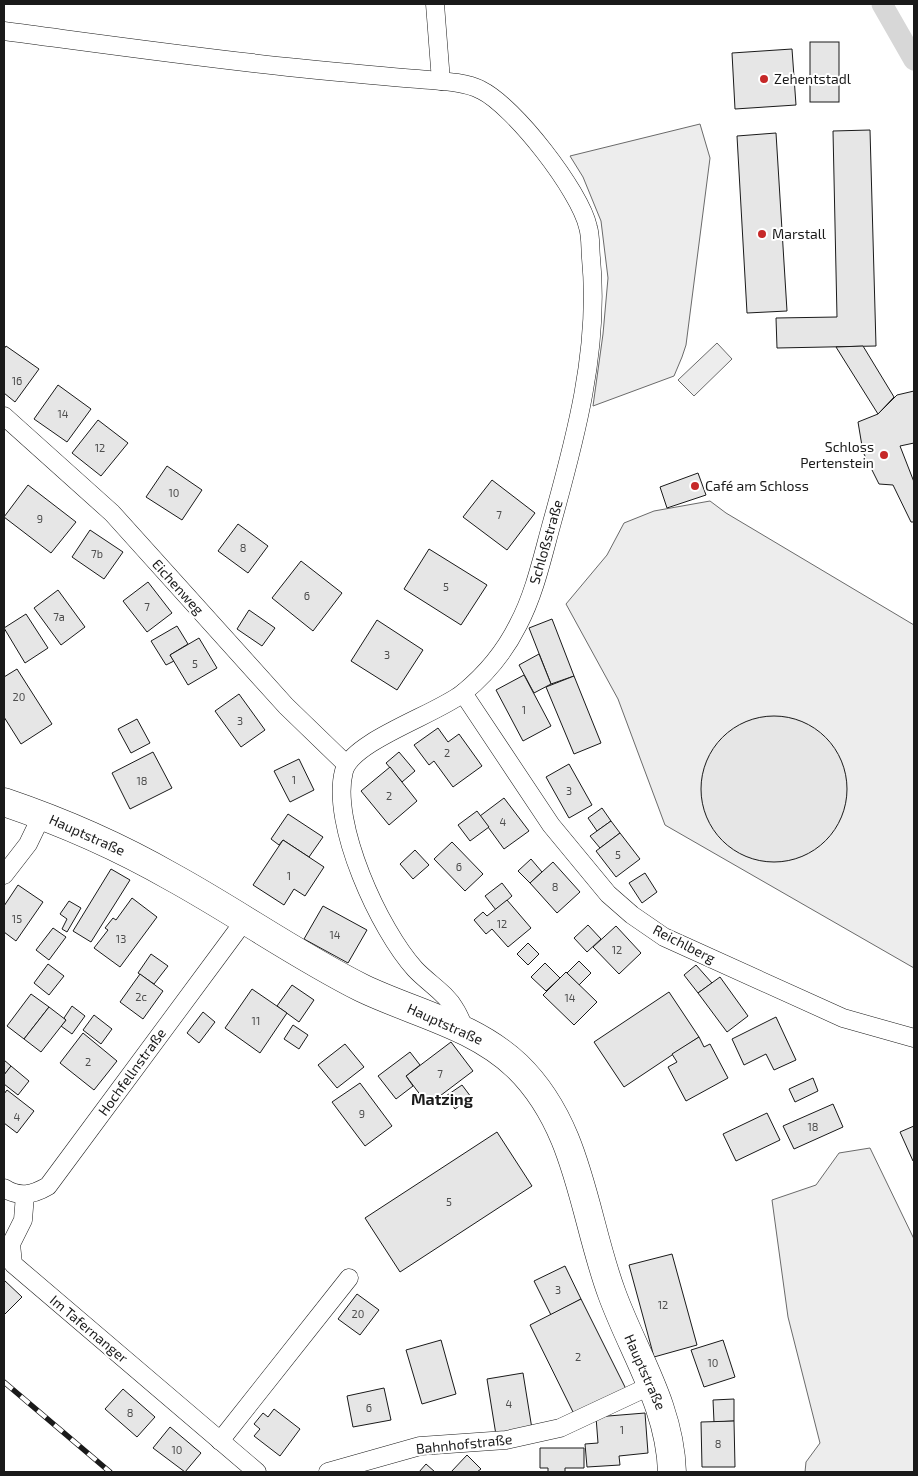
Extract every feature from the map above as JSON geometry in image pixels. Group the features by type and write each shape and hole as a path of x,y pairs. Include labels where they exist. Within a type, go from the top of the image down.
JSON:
{"main road":[{"name":"Hauptstraße","path":"4,802 42,815 116,847 364,988 465,1030 498,1050 516,1065 537,1089 560,1125 576,1168 600,1260 629,1338 652,1385 668,1434 672,1472"}],"street":[{"path":"435,4 441,81"},
{"name":"Schloßstraße","path":"4,31 298,68 441,81 480,89 500,104 543,148 568,182 588,224 593,277 592,332 581,408 562,486 535,581 518,626 495,662 463,693 446,705 373,742 346,764"},
{"name":"Eichenweg","path":"4,416 112,513 286,706 346,764"},
{"name":"Reichlberg","path":"463,693 551,825 608,894 632,915 664,937 843,1018 914,1038"},
{"path":"346,764 341,793 346,830 385,928 414,969 454,1007 465,1030"},
{"path":"4,875 28,844 42,815"},
{"name":"Hochfellnstraße","path":"25,1195 38,1192 48,1186 245,920"},
{"path":"4,1188 11,1192 25,1195"},
{"name":"Im Tafernanger","path":"25,1195 23,1220 11,1244 13,1264 257,1472"},
{"path":"220,1442 349,1278"},
{"name":"Bahnhofstraße","path":"328,1472 420,1446 506,1440 560,1428 652,1385"}],"shaded area":[{"path":"700,124 710,158 686,345 682,357 674,376 593,406 603,334 608,278 601,221 583,177 570,156"},
{"path":"717,343 732,359 694,396 678,380"},
{"path":"710,501 726,513 914,625 914,968 665,825 618,699 566,604 607,555 624,523 654,511"},
{"path":"870,1148 914,1239 914,1472 805,1472 806,1462 820,1443 788,1317 772,1200 816,1185 839,1153"}],"building":[{"path":"810,42 839,42 839,102 810,102"},
{"name":"Zehentstadl","path":"792,49 796,105 735,109 732,53"},
{"path":"870,130 876,346 777,348 776,318 837,317 833,131"},
{"name":"Marstall","path":"776,133 787,311 747,313 737,136"},
{"path":"6,346 39,369 15,402 4,393 4,349"},
{"path":"863,346 894,397 878,414 836,347"},
{"path":"58,385 91,409 67,442 34,419"},
{"name":"Schloss Pertenstein","path":"914,391 914,443 900,446 914,482 914,522 911,522 893,485 879,484 863,452 858,422 878,414 897,395"},
{"path":"98,420 128,443 101,476 72,453"},
{"path":"167,466 202,490 182,520 146,497"},
{"path":"698,473 706,495 667,508 660,487"},
{"path":"492,480 535,513 507,550 463,517"},
{"path":"28,485 76,522 51,553 4,517"},
{"path":"238,524 268,546 248,573 218,551"},
{"path":"90,530 123,552 104,579 72,557"},
{"path":"429,549 487,585 461,625 404,589"},
{"path":"301,561 342,593 313,631 272,598"},
{"path":"148,582 172,613 147,632 123,601"},
{"path":"58,590 85,627 61,645 34,608"},
{"path":"249,610 275,628 262,646 237,629"},
{"path":"26,614 48,648 25,663 4,628"},
{"path":"552,619 574,676 551,684 529,628"},
{"path":"377,620 423,650 397,690 351,661"},
{"path":"177,626 188,644 170,655 174,661 166,665 151,641"},
{"path":"199,638 217,668 188,685 170,655"},
{"path":"539,654 551,684 534,693 519,665"},
{"path":"17,669 52,724 21,744 4,717 4,677"},
{"path":"524,675 551,726 523,741 496,690"},
{"path":"574,676 601,743 574,754 546,687"},
{"path":"239,694 265,730 241,747 215,711"},
{"path":"774,716 802,722 826,737 841,761 847,789 841,817 826,841 802,856 774,862 746,856 722,841 707,817 701,789 707,761 722,737 746,722"},
{"path":"137,719 150,743 131,753 118,729"},
{"path":"438,728 448,742 459,734 482,766 453,787 434,761 429,765 414,745"},
{"path":"153,752 172,788 130,809 112,773"},
{"path":"399,752 415,771 402,782 386,763"},
{"path":"299,759 314,790 290,802 274,771"},
{"path":"569,764 592,805 569,818 546,777"},
{"path":"390,767 417,801 389,825 361,791"},
{"path":"504,798 529,831 504,849 480,816"},
{"path":"602,808 611,821 597,831 588,818"},
{"path":"477,811 489,827 470,841 458,825"},
{"path":"288,814 323,837 309,857 283,840 279,845 271,839"},
{"path":"611,821 620,833 600,848 590,836"},
{"path":"620,833 640,859 616,877 596,851"},
{"path":"283,840 324,867 305,896 294,889 284,905 253,885"},
{"path":"452,842 483,874 465,891 434,859"},
{"path":"415,850 429,865 413,879 400,864"},
{"path":"531,859 542,872 530,883 518,871"},
{"path":"553,862 580,892 557,913 530,883"},
{"path":"111,869 130,880 91,942 73,931"},
{"path":"645,873 657,892 642,903 629,883"},
{"path":"502,883 512,896 496,910 485,896"},
{"path":"18,885 43,902 16,941 4,932 4,906"},
{"path":"132,898 157,917 120,967 94,948 108,930 105,928 113,918 116,920"},
{"path":"507,900 531,928 508,947 492,929 486,934 474,920 483,912 487,916"},
{"path":"69,901 81,908 67,932 62,929 67,919 60,914"},
{"path":"323,906 367,930 348,963 304,939"},
{"path":"588,925 601,939 587,952 574,938"},
{"path":"616,926 641,953 619,974 593,947"},
{"path":"53,928 66,937 49,960 36,950"},
{"path":"528,943 539,954 528,965 517,954"},
{"path":"151,954 168,966 154,984 138,973"},
{"path":"579,961 591,973 579,985 567,973"},
{"path":"545,963 560,978 546,991 531,977"},
{"path":"48,964 64,976 49,995 34,983"},
{"path":"696,965 712,983 698,993 684,975"},
{"path":"566,972 597,1002 574,1025 543,995"},
{"path":"140,974 163,991 143,1019 120,1002"},
{"path":"720,977 748,1016 727,1032 698,993"},
{"path":"292,985 314,1000 299,1022 277,1006"},
{"path":"252,989 287,1013 260,1053 225,1028"},
{"path":"669,992 699,1037 624,1087 594,1042"},
{"path":"31,994 49,1007 24,1039 7,1026"},
{"path":"72,1006 85,1016 72,1034 61,1026"},
{"path":"49,1007 66,1020 41,1052 24,1039"},
{"path":"203,1012 215,1022 199,1043 187,1033"},
{"path":"94,1015 112,1029 101,1044 83,1030"},
{"path":"776,1017 796,1060 774,1070 766,1054 744,1065 732,1039"},
{"path":"293,1025 308,1035 299,1049 284,1039"},
{"path":"83,1033 117,1061 94,1090 60,1063"},
{"path":"699,1037 704,1047 710,1044 728,1078 686,1101 668,1067 677,1062 672,1054"},
{"path":"451,1042 473,1071 428,1105 406,1076"},
{"path":"345,1044 364,1067 337,1088 318,1065"},
{"path":"410,1052 420,1065 406,1076 413,1086 396,1099 378,1076"},
{"path":"4,1060 11,1066 4,1075"},
{"path":"11,1066 29,1081 18,1095 4,1084 4,1075"},
{"path":"813,1078 818,1091 795,1102 789,1089"},
{"path":"360,1083 392,1126 365,1146 332,1102"},
{"path":"462,1085 471,1097 455,1109 446,1096"},
{"path":"7,1090 34,1111 17,1133 4,1123 4,1094"},
{"path":"833,1104 843,1127 794,1149 783,1126"},
{"path":"767,1113 780,1140 736,1161 723,1134"},
{"path":"914,1126 914,1160 913,1161 900,1132"},
{"path":"497,1132 532,1186 400,1272 365,1218"},
{"path":"672,1254 697,1345 654,1357 629,1265"},
{"path":"565,1266 581,1299 551,1315 534,1281"},
{"path":"4,1280 22,1297 4,1315"},
{"path":"357,1294 379,1310 360,1335 338,1319"},
{"path":"581,1299 626,1389 574,1414 530,1325"},
{"path":"441,1340 456,1394 422,1404 406,1350"},
{"path":"723,1340 735,1377 704,1387 691,1350"},
{"path":"523,1373 532,1429 496,1435 487,1379"},
{"path":"384,1388 391,1420 353,1427 347,1396"},
{"path":"123,1389 155,1417 137,1437 105,1409"},
{"path":"734,1399 734,1421 714,1422 713,1400"},
{"path":"274,1409 300,1429 280,1456 254,1436 260,1429 254,1424 263,1413 268,1417"},
{"path":"645,1413 648,1453 619,1456 620,1465 587,1467 585,1444 598,1443 596,1417"},
{"path":"734,1421 735,1467 702,1467 701,1422"},
{"path":"170,1427 201,1453 185,1472 153,1448"},
{"path":"540,1448 584,1448 584,1468 565,1468 565,1472 548,1472 548,1468 540,1468"},
{"path":"467,1455 481,1469 477,1472 451,1472"},
{"path":"426,1464 435,1472 419,1472"}],"waterway":[{"path":"882,4 914,60"}],"railway":[{"path":"4,1382 110,1472"}],"place":[{"name":"Zehentstadl","path":"764,79"},
{"name":"Marstall","path":"762,234"},
{"name":"Schloss Pertenstein","path":"884,455"},
{"name":"Café am Schloss","path":"695,486"}],"district":[{"name":"Matzing","path":"442,1099"}]}
